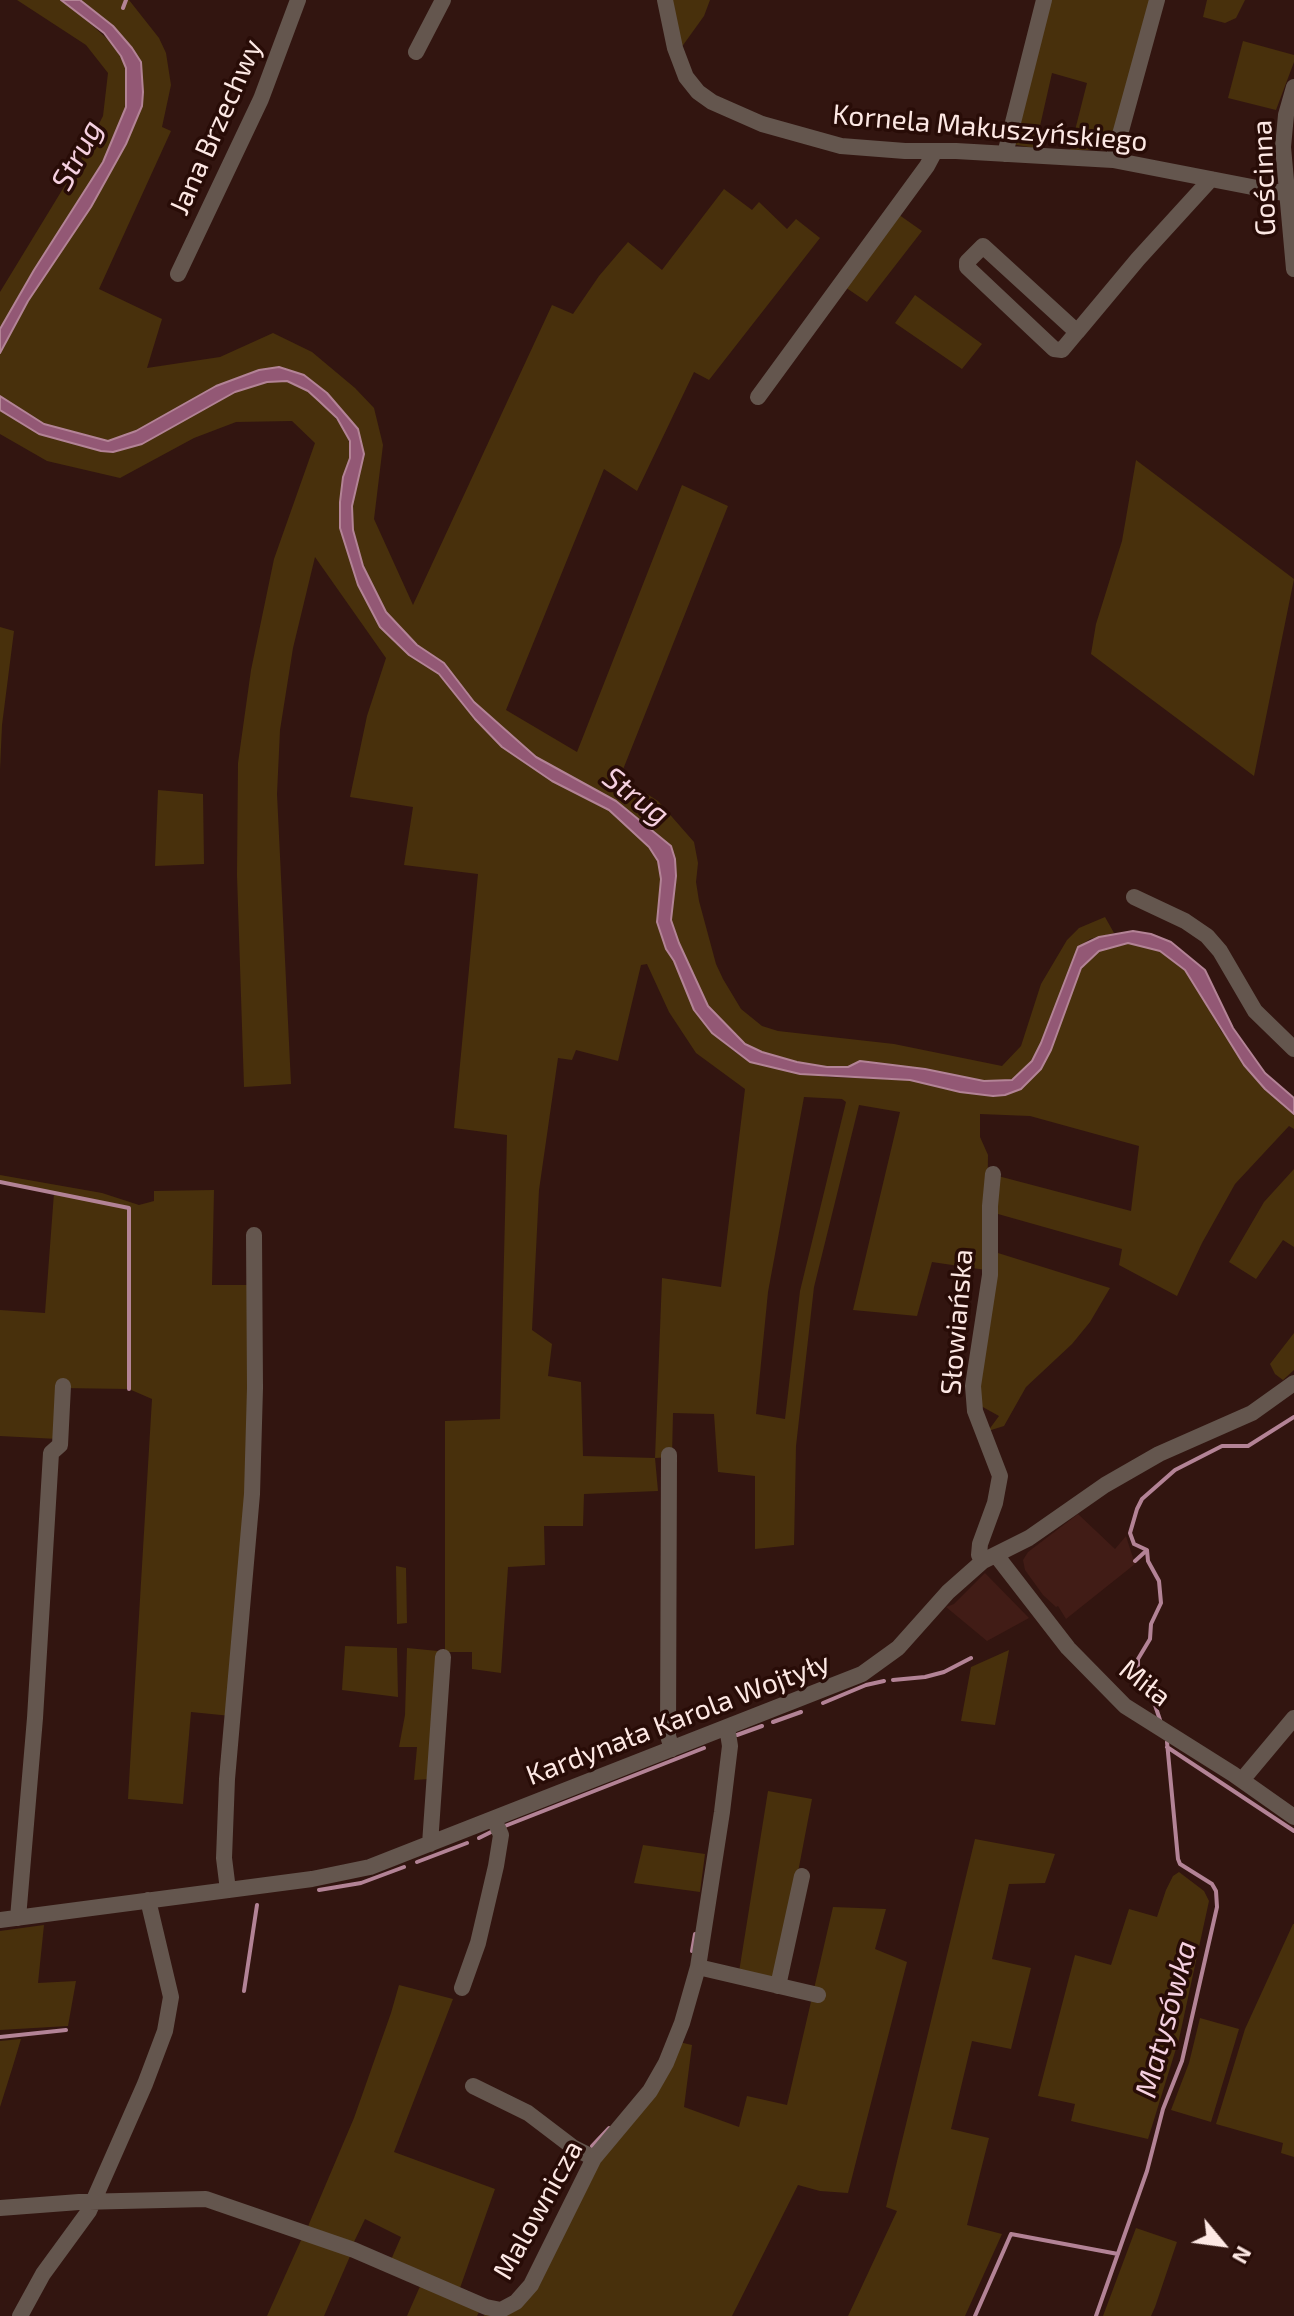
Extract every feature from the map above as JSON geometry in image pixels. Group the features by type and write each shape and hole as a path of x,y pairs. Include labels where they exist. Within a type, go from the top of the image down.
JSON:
{"street":[{"name":"Jana Brzechwy","path":"178,274 255,113 298,0"},
{"path":"416,52 443,0"},
{"name":"Kornela Makuszyńskiego","path":"665,0 675,48 686,77 698,92 712,102 762,124 841,146 1113,160 1288,194"},
{"path":"1005,154 1044,0"},
{"path":"1113,160 1157,0"},
{"name":"Gościnna","path":"1294,87 1284,130 1294,269"},
{"path":"758,397 918,179 935,151"},
{"path":"1077,332 983,246 967,262 967,267 1054,349 1062,350 1138,259 1211,179"},
{"path":"1134,897 1185,921 1207,936 1220,951 1255,1011 1294,1049"},
{"name":"Słowiańska","path":"990,1558 979,1555 980,1544 995,1503 1000,1476 975,1411 973,1386 990,1275 993,1174"},
{"path":"228,1890 224,1858 227,1779 252,1494 254,1235"},
{"name":"Kardynała Karola Wojtyły","path":"0,1920 347,1873 370,1867 874,1667 898,1648 948,1592 990,1558 1029,1538 1105,1485 1159,1454 1252,1413 1294,1383"},
{"path":"18,1918 35,1718 51,1453 60,1445 63,1386"},
{"path":"669,1455 668,1736 672,1749"},
{"name":"Miła","path":"990,1558 1068,1648 1125,1706 1294,1817"},
{"path":"430,1844 443,1657"},
{"path":"1242,1780 1294,1718"},
{"name":"Malownicza","path":"94,2201 193,2198 211,2201 354,2250 474,2303 501,2310 516,2302 531,2285 594,2158 639,2106 666,2063 685,2014 698,1967 730,1746 727,1727"},
{"path":"462,1988 478,1943 496,1866 501,1835 494,1819"},
{"path":"778,1986 802,1876"},
{"path":"20,2316 43,2274 81,2224 94,2201 165,2031 170,1988 148,1900"},
{"path":"698,1967 818,1995"},
{"path":"473,2086 528,2113 574,2148 594,2158"},
{"path":"0,2208 94,2201"}],"shaded area":[{"path":"17,0 61,0 73,8 114,45 126,68 128,86 126,107 103,162 0,329 0,292 81,159 103,116 108,73 86,45"},
{"path":"61,0 80,0 113,26 132,48 141,62 142,106 126,144 91,207 28,301 0,353 0,329 103,162 126,107 126,68 121,56 104,33"},
{"path":"80,0 129,0 159,38 166,53 171,85 162,127 171,131 99,289 162,319 147,368 220,357 273,333 312,352 355,388 374,408 383,445 374,519 413,605 552,305 573,314 599,276 628,242 662,270 724,189 752,210 759,202 787,229 796,219 820,238 709,380 694,372 637,491 604,469 506,710 577,752 682,485 728,506 620,777 658,801 694,842 699,901 716,964 741,1009 762,1026 778,1031 894,1044 1002,1066 1021,1046 1041,984 1067,940 1079,928 1105,917 1114,933 1090,939 1078,947 1041,1043 1032,1061 1018,1076 1012,1080 984,1081 925,1069 860,1061 848,1067 827,1067 797,1062 745,1044 708,1006 679,943 671,920 676,876 671,846 616,801 536,757 474,702 444,663 417,645 386,612 363,566 353,530 352,506 364,454 327,393 304,375 279,367 241,376 216,386 136,431 108,441 44,424 0,396 0,353 28,301 91,207 126,144 141,106 141,61 113,26"},
{"path":"671,0 710,0 704,16 681,48"},
{"path":"1048,0 1152,0 1110,150 1070,150 1087,83 1052,73 1035,148 1011,144"},
{"path":"1207,0 1245,0 1236,18 1225,23 1203,17"},
{"path":"1243,41 1294,55 1276,110 1228,98"},
{"path":"895,212 922,231 867,302 842,285"},
{"path":"915,295 982,344 962,369 895,323"},
{"path":"279,367 304,375 327,393 358,429 364,454 352,506 353,530 363,566 386,612 417,645 444,663 474,702 536,757 616,801 671,846 676,876 671,920 679,943 708,1006 745,1044 797,1062 827,1067 848,1067 860,1061 925,1069 984,1081 1012,1080 1032,1061 1041,1043 1078,947 1099,937 1133,931 1171,942 1205,970 1233,1028 1265,1073 1294,1098 1294,1114 1265,1089 1244,1065 1185,970 1160,951 1128,943 1099,951 1081,968 1041,1069 1021,1089 1005,1095 960,1092 910,1080 800,1074 750,1062 712,1033 694,1010 657,922 661,879 658,861 649,847 609,810 552,781 502,747 439,674 409,655 380,627 358,585 340,528 340,502 343,477 350,458 350,441 337,418 308,391 287,381 267,382 235,392 142,444 113,452 39,434 0,410 0,396 44,424 108,441 136,431 216,386 259,370"},
{"path":"287,381 308,391 330,411 346,432 351,449 340,502 340,528 358,585 380,627 409,655 439,674 502,747 552,781 609,810 649,847 658,861 661,879 657,922 666,949 694,1010 712,1033 735,1052 750,1062 828,1077 910,1080 993,1096 1051,1050 1081,968 1099,951 1128,943 1160,951 1185,970 1221,1031 1294,1114 1294,1129 1289,1126 1235,1184 1177,1296 1119,1265 1122,1249 998,1214 998,1176 1131,1211 1139,1146 1030,1116 980,1114 980,1137 988,1155 986,1270 932,1262 917,1316 853,1310 900,1112 859,1105 814,1287 796,1446 794,1545 755,1549 755,1476 718,1472 714,1414 673,1413 672,1457 655,1458 658,1491 584,1494 583,1526 544,1526 545,1565 508,1567 501,1673 472,1669 472,1652 445,1652 445,1421 500,1419 507,1135 454,1128 478,874 404,865 413,807 350,797 367,716 386,658 315,557 293,648 280,730 277,794 291,1084 244,1087 237,875 238,763 251,670 274,559 315,443 292,421 236,422 194,438 120,478 47,461 0,434 0,410 40,434 113,452 142,444 235,392 267,382","holes":["647,964 669,1012 696,1053 745,1089 721,1287 662,1278 655,1458 583,1456 581,1382 548,1376 552,1344 532,1330 539,1190 558,1058 572,1060 576,1050 618,1061 641,965","804,1097 842,1099 846,1102 800,1291 785,1419 756,1414 768,1292"]},
{"path":"1136,460 1294,579 1254,776 1091,654 1096,624 1122,541"},
{"path":"0,627 14,631 2,725 0,770"},
{"path":"158,790 203,794 204,864 155,866"},
{"path":"1294,1169 1294,1247 1283,1240 1256,1279 1229,1262 1264,1202"},
{"path":"0,1175 102,1193 139,1205 154,1201 154,1191 214,1190 212,1285 251,1285 251,1443 231,1716 191,1712 183,1804 128,1799 152,1399 129,1389 61,1388 58,1439 0,1436 0,1310 45,1313 54,1193 0,1183"},
{"path":"998,1253 1110,1288 1090,1322 1072,1344 1026,1387 1004,1426 988,1431 999,1416 981,1406 978,1387"},
{"path":"1294,1333 1294,1370 1283,1380 1275,1374 1270,1364"},
{"path":"1078,1514 1115,1549 1126,1536 1135,1564 1066,1619 1058,1606 1043,1595 1025,1570 1023,1560 1028,1552"},
{"path":"396,1566 406,1568 407,1623 397,1624"},
{"path":"985,1573 1029,1618 987,1641 946,1607 954,1604"},
{"path":"345,1646 397,1648 398,1697 342,1690"},
{"path":"407,1648 438,1651 429,1779 414,1780 417,1747 399,1747 405,1715"},
{"path":"1009,1650 995,1725 961,1721 971,1667"},
{"path":"768,1791 812,1799 774,1981 739,1972"},
{"path":"975,1839 1055,1854 1045,1883 1009,1884 992,1959 1031,1968 1011,2049 972,2041 951,2129 989,2138 967,2225 1002,2234 965,2316 848,2316 897,2211 886,2207"},
{"path":"643,1845 705,1854 700,1892 634,1883"},
{"path":"1179,1872 1204,1891 1209,1901 1179,2039 1148,2139 1071,2121 1075,2104 1038,2096 1075,1955 1111,1965 1129,1909 1157,1917 1166,1890 1173,1876"},
{"path":"833,1907 886,1909 875,1949 907,1962 848,2193 820,2191 798,2185 732,2316 484,2316 486,2311 515,2309 595,2163 679,2042 692,2045 684,2107 739,2127 747,2096 787,2105"},
{"path":"1293,1924 1294,2157 1281,2153 1283,2143 1216,2124 1245,2029"},
{"path":"44,1925 38,1983 76,1981 68,2026 0,2030 0,1931"},
{"path":"399,1985 453,1999 394,2152 495,2189 460,2288 390,2262 401,2237 365,2219 352,2246 306,2231 354,2118"},
{"path":"1200,2018 1239,2029 1211,2122 1171,2110 1189,2063"},
{"path":"21,2039 12,2069 0,2107 0,2041"},
{"path":"1136,2228 1177,2242 1155,2307 1151,2316 1103,2316"},
{"path":"302,2238 351,2254 324,2316 267,2316"},
{"path":"421,2284 481,2308 477,2316 407,2316"}],"waterway":[{"path":"123,8 126,0"},
{"path":"0,1182 129,1208 129,1389"},
{"name":"Matysówka","path":"1160,1720 1155,1705 1134,1679 1138,1672 1138,1659 1150,1639 1151,1624 1161,1603 1159,1581 1148,1561 1147,1550 1134,1544 1130,1533 1137,1509 1142,1499 1175,1470 1222,1446 1248,1446 1294,1417"},
{"path":"1135,1561 1147,1550"},
{"path":"893,1680 944,1672 971,1658"},
{"path":"823,1703 884,1681"},
{"path":"773,1722 801,1712"},
{"path":"737,1735 762,1726"},
{"name":"Matysówka","path":"1096,2316 1147,2171 1163,2109 1182,2061 1217,1907 1216,1891 1212,1884 1180,1864 1178,1859 1167,1742"},
{"path":"1167,1747 1294,1831"},
{"path":"505,1826 704,1748"},
{"path":"479,1838 493,1831"},
{"path":"417,1862 467,1843"},
{"path":"319,1890 361,1883 404,1867"},
{"path":"244,1991 257,1905"},
{"path":"692,1951 695,1934"},
{"path":"0,2037 66,2030"},
{"path":"592,2146 609,2128"},
{"path":"975,2316 1011,2234 1118,2254"}],"water label":[{"name":"Strug","path":"77,155"},
{"name":"Strug","path":"636,796"}]}
